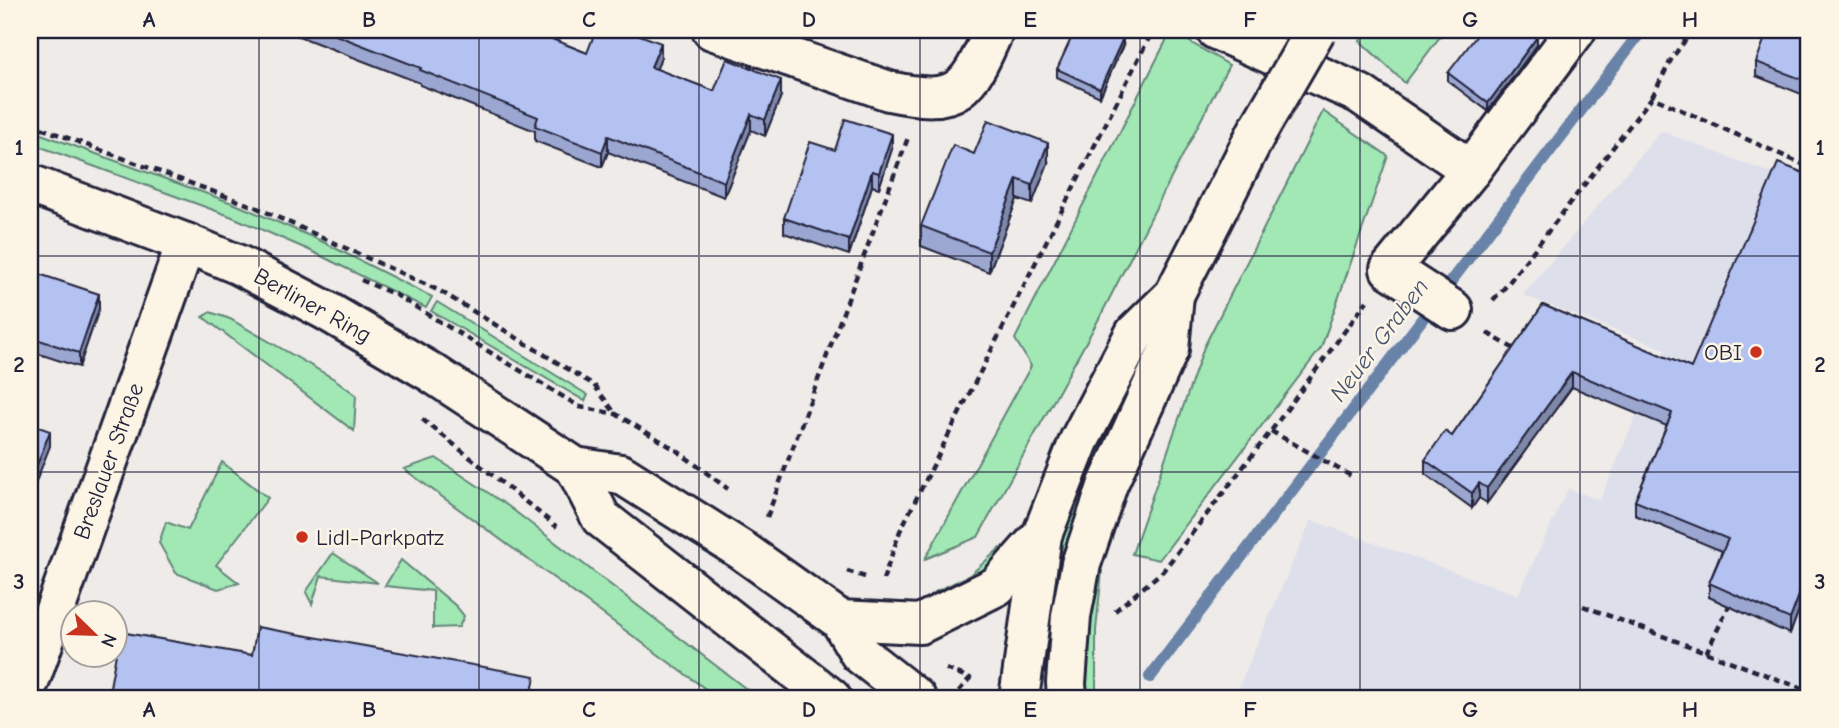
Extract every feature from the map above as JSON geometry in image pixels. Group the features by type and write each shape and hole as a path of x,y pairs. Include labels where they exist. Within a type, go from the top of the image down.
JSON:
{"street":[{"path":"712,30 889,91 923,97 939,97 962,88 977,69 994,30"},
{"path":"1216,30 1360,94 1471,170"},
{"path":"1019,698 1042,535 1079,441 1135,333 1174,295 1257,132 1316,30"},
{"path":"1462,317 1403,278 1471,170 1576,30"},
{"name":"Berliner Ring","path":"30,184 239,265 326,310 432,373 575,467 621,474 743,551 840,620 860,654 916,698"},
{"name":"Breslauer Straße","path":"30,680 186,243"},
{"path":"1067,698 1071,616 1081,564 1108,484 1169,349 1174,295"},
{"name":"Berliner Ring","path":"575,467 601,518 831,698"},
{"path":"840,620 920,625 997,586 1042,535"}],"path":[{"path":"883,580 900,531 1153,30"},
{"path":"1518,351 1462,317 1507,285 1652,97 1672,58 1693,30"},
{"path":"766,517 923,97"},
{"path":"1652,97 1809,167"},
{"path":"30,124 255,207 440,291 594,385 615,414 676,450 736,495"},
{"path":"1106,620 1163,571 1271,431 1403,278"},
{"path":"1271,431 1353,477"},
{"path":"756,510 777,525"},
{"path":"839,568 858,575 894,580"},
{"path":"1583,606 1809,691"},
{"path":"1706,653 1729,606"},
{"path":"953,698 970,678"}],"shaded area":[{"path":"1661,131 1809,188 1809,698 1234,698 1311,520 1518,595 1568,489 1600,500 1665,349 1523,295"}],"green space":[{"path":"1367,30 1445,30 1405,83 1360,41"},
{"path":"1171,31 1229,65 1101,315 978,537 925,559 1031,366 1015,339"},
{"path":"1323,111 1388,156 1321,348 1159,560 1132,554 1204,347"},
{"path":"30,130 235,204 317,239 432,297 426,308 309,250 230,216 30,143"},
{"path":"437,302 588,395 585,401 431,311"},
{"path":"210,312 230,319 336,380 356,395 354,431 203,317"},
{"path":"1148,349 1054,670 1038,670 1056,551 1099,442"},
{"path":"436,458 508,506 758,698 718,698 404,469"},
{"path":"222,462 268,498 216,565 239,583 218,589 176,573 159,543 166,522 188,530"},
{"path":"1000,548 1005,552 988,572 939,602 935,592 970,575"},
{"path":"333,553 378,583 321,576 312,604 306,592"},
{"path":"401,560 456,606 464,616 459,627 433,628 433,591 385,586"},
{"path":"1095,568 1102,571 1096,630 1096,698 1085,698 1086,623"}],"building":[{"path":"323,30 529,30 587,53 596,30 627,30 661,43 651,67 714,91 727,59 781,80 765,120 751,114 724,182 608,136 602,152 535,126 538,117"},
{"path":"1075,30 1106,30 1123,38 1100,89 1057,69"},
{"path":"1481,30 1527,30 1537,37 1488,103 1448,73"},
{"path":"1768,30 1809,30 1809,82 1756,62"},
{"path":"845,119 892,134 879,173 872,171 849,240 784,218 810,142 835,150"},
{"path":"988,120 1048,143 1032,185 1017,179 989,252 921,226 953,145 974,154"},
{"name":"OBI","path":"1778,163 1809,175 1809,569 1790,619 1709,583 1728,539 1635,501 1672,413 1572,372 1487,488 1479,483 1472,493 1425,460 1445,431 1452,436 1543,305 1691,368"},
{"path":"30,271 99,294 79,353 30,337"},
{"path":"30,424 50,431 30,483"},
{"path":"257,627 535,676 531,698 108,698 113,668 130,668 130,634 252,655"}],"waterway":[{"name":"Neuer Graben","path":"1150,677 1642,30"}],"place":[{"name":"OBI","path":"1756,352"},
{"name":"Lidl-Parkpatz","path":"302,537"}]}
